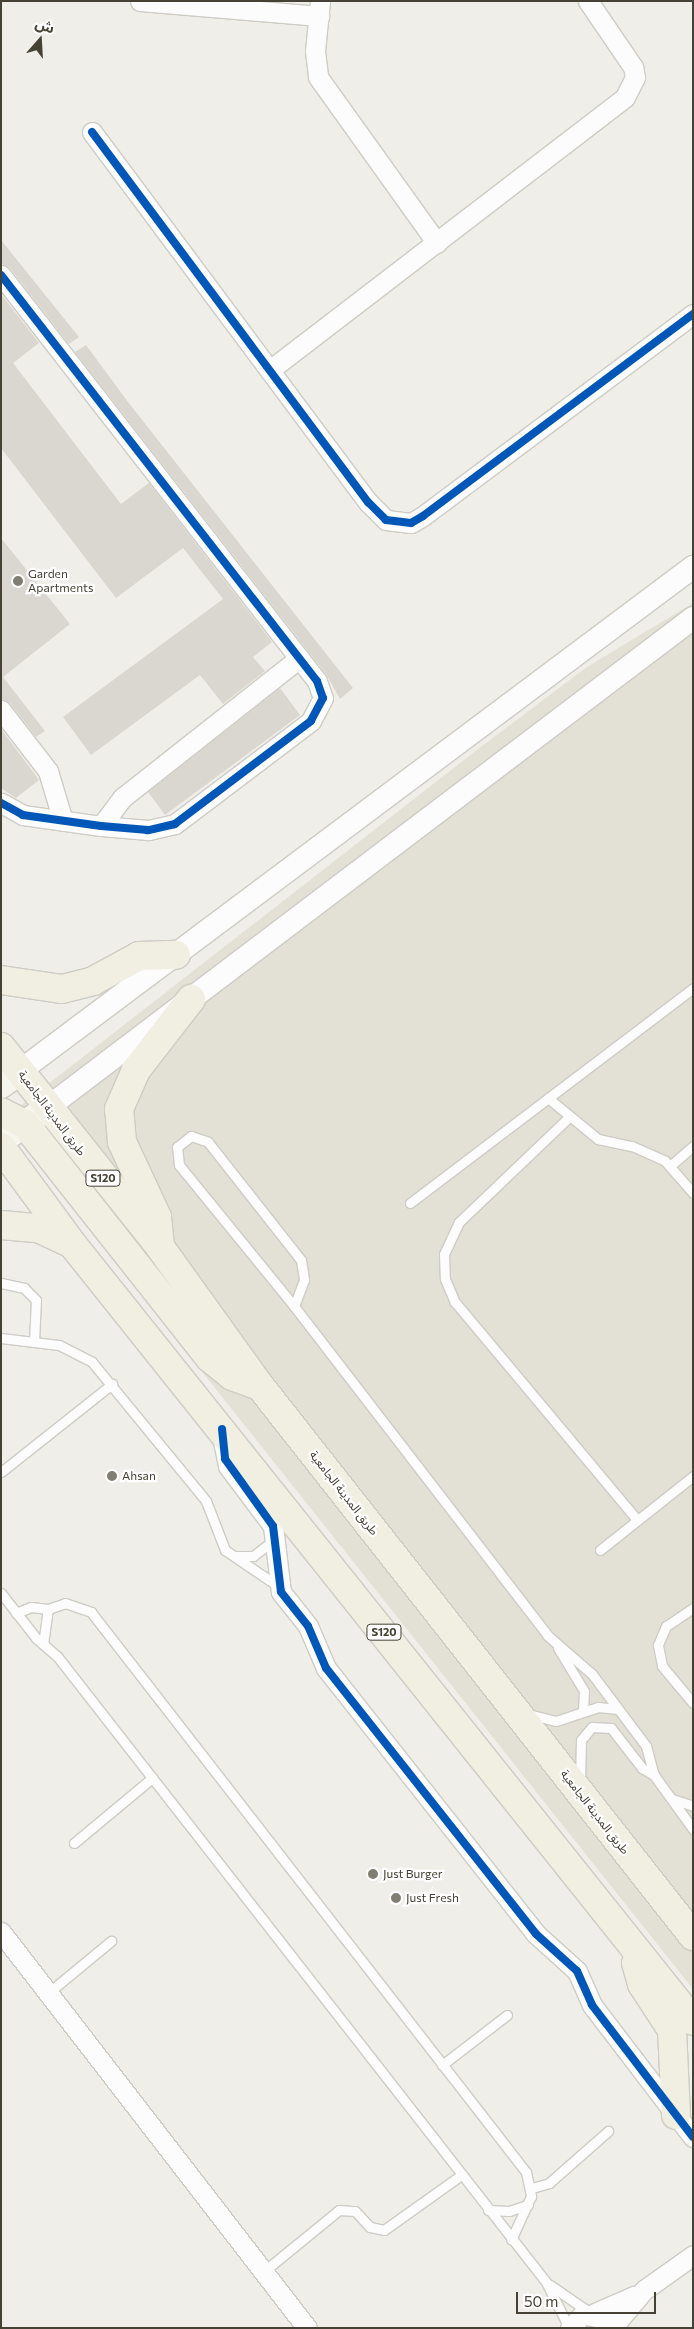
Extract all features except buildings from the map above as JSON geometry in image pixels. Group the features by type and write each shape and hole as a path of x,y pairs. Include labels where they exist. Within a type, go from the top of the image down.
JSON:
{"main road":[{"path":"1,980 32,988 62,989 93,980 139,956 176,955"},
{"path":"160,1248 158,1217 122,1142 119,1109 136,1070 191,999"},
{"name":"طريق المدينة الجامعية","path":"1,1047 10,1078 47,1108 160,1248 260,1386 693,1936"},
{"path":"1,1093 24,1107 47,1108"},
{"path":"1,1141 47,1108"},
{"path":"1,1112 25,1124 210,1358 232,1376 260,1386"},
{"path":"1,1147 73,1245"},
{"path":"1,1225 38,1228 73,1245"},
{"name":"S120","path":"73,1245 636,1946 693,2021"},
{"path":"636,1946 642,1984 674,2038 676,2115"}],"street":[{"path":"140,1 320,9 315,63 325,90 437,243"},
{"path":"270,369 437,243 625,97 635,76 633,66 588,1"},
{"path":"92,132 378,514 386,520 411,523 693,314"},
{"path":"1,275 299,658 323,698 311,722 175,824 148,830 101,826 23,815 1,803"},
{"path":"10,1078 693,567"},
{"path":"47,1108 693,618"},
{"path":"101,826 122,798 299,658"},
{"path":"1,710 48,771 63,821"},
{"path":"222,1429 225,1459 264,1510 276,1537 278,1586 308,1626 326,1668 536,1934 577,1971 592,2005 693,2137"},
{"path":"1,1932 306,2328"},
{"path":"570,2328 577,2318 644,2290 693,2255"},
{"path":"592,2313 611,2328 644,2290"}],"lane":[{"path":"410,1203 692,990"},
{"path":"548,1098 568,1118 598,1139 649,1152 670,1166 693,1193"},
{"path":"568,1118 459,1222 444,1254 445,1278 456,1302 637,1520"},
{"path":"294,1306 304,1280 298,1254 208,1142 197,1136 186,1138 177,1147 179,1164 294,1306 558,1648 584,1691 583,1712"},
{"path":"670,1166 693,1146"},
{"path":"1,1283 24,1288 36,1300 34,1341"},
{"path":"1,1338 34,1341 82,1355 112,1384 206,1501 220,1542 234,1555 278,1586"},
{"path":"1,1472 112,1384"},
{"path":"600,1550 693,1476"},
{"path":"234,1555 263,1552 276,1537"},
{"path":"1,1593 152,1778 511,2240 546,2282 570,2328"},
{"path":"16,1613 32,1607 48,1608 65,1603 91,1612 526,2172 532,2188 529,2204 511,2240"},
{"path":"43,1644 48,1608"},
{"path":"693,1608 666,1626 658,1645 662,1666 693,1703"},
{"path":"558,1648 583,1664 646,1746 654,1775 693,1829"},
{"path":"511,1705 550,1720 598,1707 618,1709"},
{"path":"585,1798 579,1760 581,1740 592,1727 605,1726 616,1732 642,1768 654,1775"},
{"path":"74,1843 152,1778"},
{"path":"671,1799 693,1806"},
{"path":"48,1993 111,1941"},
{"path":"442,2065 507,2014"},
{"path":"532,2188 549,2183 608,2131"},
{"path":"263,2272 339,2210 355,2211 370,2227 384,2230 461,2175"},
{"path":"488,2210 509,2211 529,2204"},
{"path":"546,2282 592,2313"}],"shaded area":[{"path":"693,603 693,1989 2,1120 482,746 587,667"}],"cycle path":[{"path":"92,132 368,502 386,520 411,523 423,516 693,314"},
{"path":"1,275 317,681 323,698 311,721 175,824 148,830 101,826 23,815 1,803"},
{"path":"222,1429 225,1459 273,1526 281,1592 308,1626 326,1668 536,1934 577,1971 592,2005 693,2137"}],"place":[{"name":"Garden Apartments","path":"18,581"},
{"name":"Ahsan","path":"112,1476"},
{"name":"Just Burger","path":"373,1874"},
{"name":"Just Fresh","path":"396,1898"}]}
